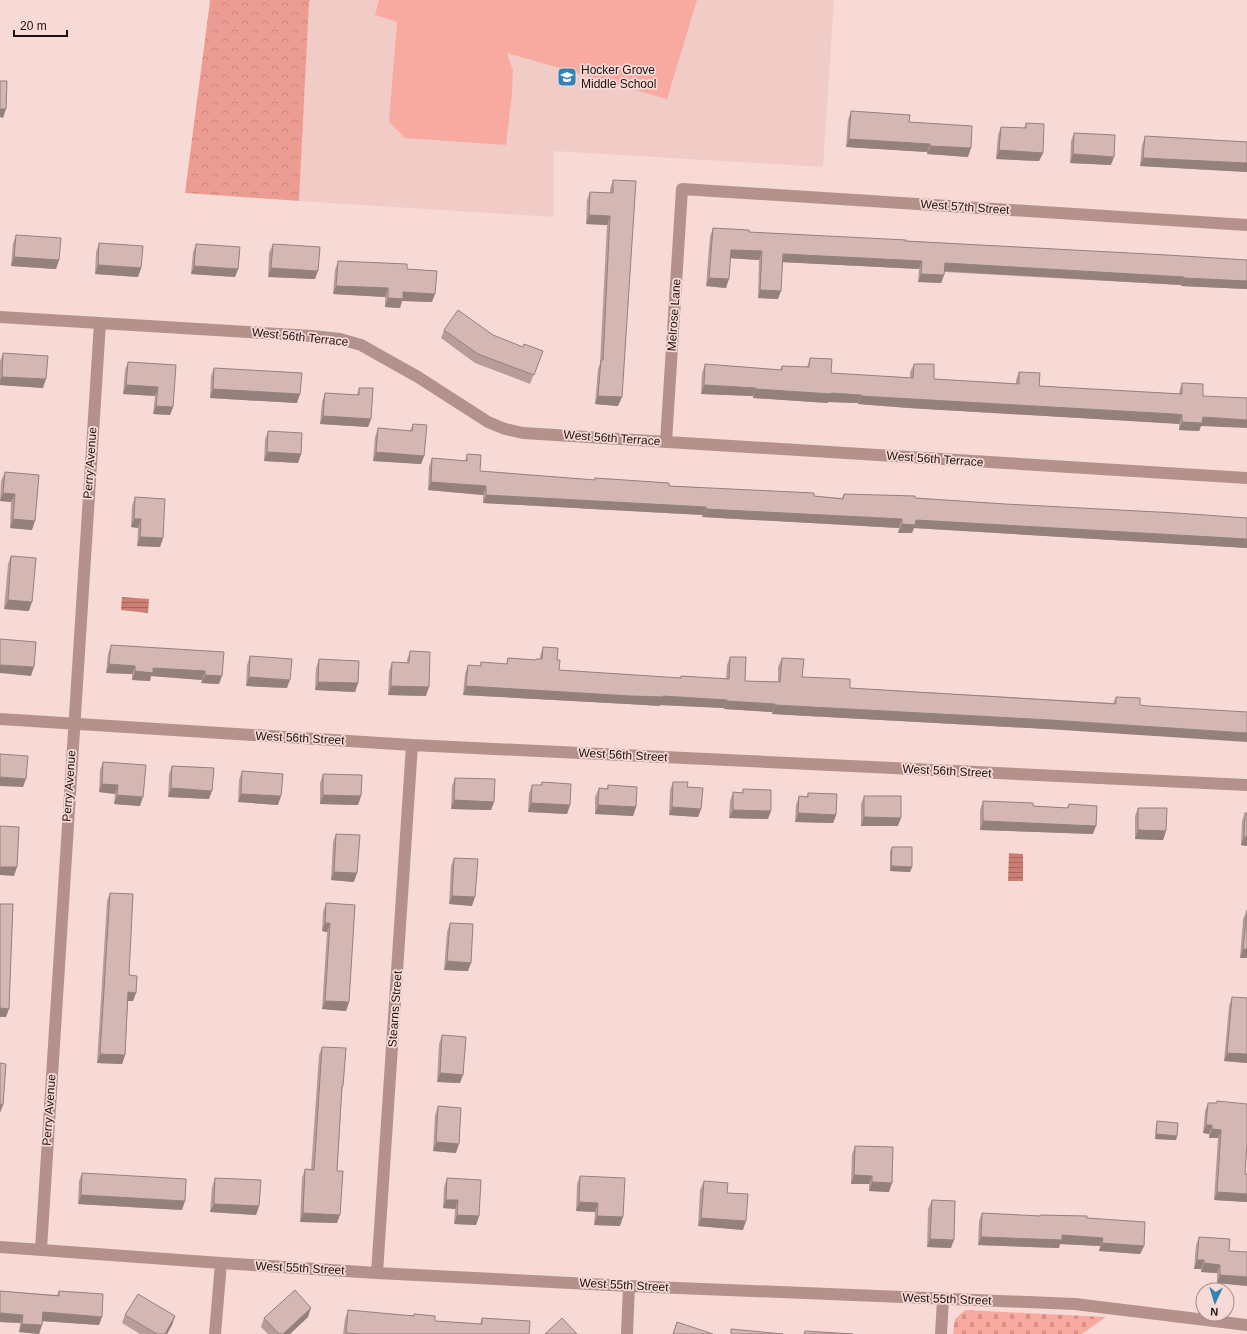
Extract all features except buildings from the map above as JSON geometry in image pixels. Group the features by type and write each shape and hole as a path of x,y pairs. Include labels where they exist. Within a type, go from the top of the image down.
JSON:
{"street":[{"name":"West 57th Street","path":"682,189 1247,225"},
{"name":"Melrose Lane","path":"666,442 682,189"},
{"name":"West 56th Terrace","path":"0,317 340,339 361,345 418,377 488,422 523,433 1247,478"},
{"name":"Perry Avenue","path":"41,1249 73,724 100,323"},
{"name":"West 56th Street","path":"0,719 412,745 1247,785"},
{"name":"Stearns Street","path":"377,1272 412,745"},
{"name":"West 55th Street","path":"0,1247 221,1263 629,1286 1075,1304 1247,1325"},
{"path":"215,1334 221,1263"},
{"path":"627,1334 629,1286"},
{"path":"941,1334 943,1298"}],"shaded area":[{"name":"Hocker Grove Middle School","path":"309,0 834,0 823,167 554,151 554,217 299,201"},
{"path":"122,597 149,599 148,613 121,610"},
{"path":"1009,853 1023,854 1023,881 1008,881"}],"green space":[{"path":"209,0 310,0 299,201 185,193"},
{"path":"379,0 697,0 667,99 507,53 513,71 506,145 405,138 389,122 397,22 375,15"},
{"path":"965,1310 1106,1317 1082,1334 953,1334 955,1319"}],"place":[{"name":"Hocker Grove Middle School","path":"567,77"}]}
